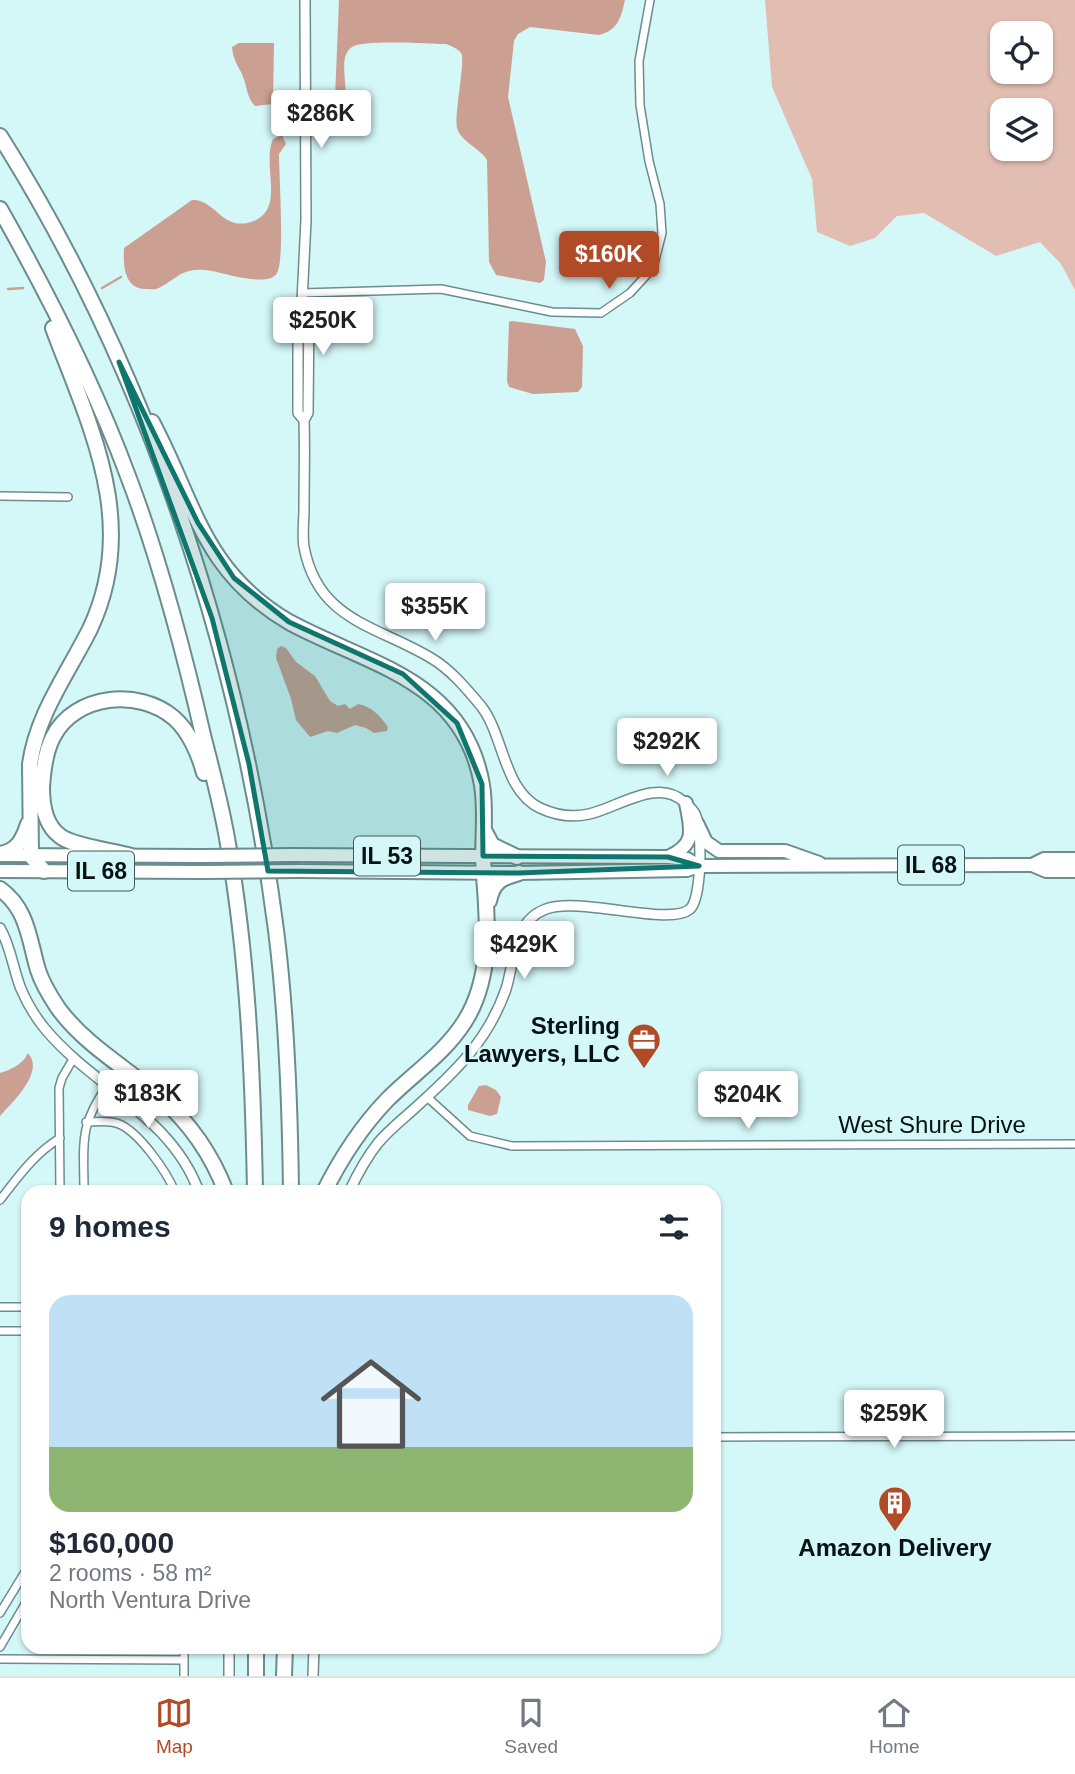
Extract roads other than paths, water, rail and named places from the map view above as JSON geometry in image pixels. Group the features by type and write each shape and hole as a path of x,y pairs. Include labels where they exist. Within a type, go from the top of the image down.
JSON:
{"highway":[{"path":"0,136 63,243 119,362 196,564 225,665 249,764 269,879 288,1068 291,1185"},
{"path":"0,209 21,246 107,424 129,477 183,648 225,826 246,1000 253,1084 254,1185"},
{"path":"21,246 26,266 87,412 98,448 109,496 111,549 102,597 92,625 36,732 30,764 31,856 44,871"},
{"path":"119,362 168,452 207,542 234,578 272,612 289,622 403,674 424,688 457,723 469,746 482,784 483,864 487,910 485,966 475,1001 466,1019 438,1055 388,1099 366,1124 338,1164 328,1185"},
{"path":"131,856 67,841 50,825 45,814 42,798 43,774 52,737 69,718 92,704 115,699 141,701 155,705 174,718 191,741 201,761 225,826"},
{"path":"0,855 9,853 20,843 31,816"},
{"path":"483,827 492,845 517,857"},
{"path":"487,910 494,884 501,878 519,873"},
{"path":"0,890 21,910 38,972 59,1009 77,1031 176,1113 208,1154 223,1185"},
{"path":"256,1654 256,1676"},
{"path":"284,1676 285,1654"}],"main road":[{"path":"668,857 685,847 691,834 686,803"},
{"path":"697,823 706,842 719,851 785,851 830,866"},
{"name":"IL 53","path":"0,855 292,855 483,864"},
{"name":"IL 68","path":"0,871 298,871 483,864 517,857 668,857 687,859 699,866"},
{"name":"IL 68","path":"1032,865 1044,859 1075,859"},
{"name":"IL 68","path":"483,864 519,873 687,870 699,866 1032,865 1046,871 1075,871"}],"street":[{"path":"305,0 306,220 302,297 298,308 298,413 304,420 304,545 313,575 328,598 354,621 432,658 457,678 484,709 513,779 524,796 536,806 560,815 577,816 658,792 680,797 693,810 697,823 699,866 695,900 689,909 679,914 557,905 533,915 519,937 500,1006 488,1031 471,1053 379,1142 352,1185"},
{"path":"302,297 441,289 552,312 601,313 630,293 653,268 662,233 660,204 640,105 639,61 650,0"},
{"path":"0,496 68,497"},
{"path":"0,928 21,989 33,1013 73,1059 143,1113 175,1148 196,1185"},
{"path":"60,1185 60,1088 62,1078 73,1059"},
{"path":"84,1185 86,1122 94,1103 107,1086"},
{"name":"West Shure Drive","path":"427,1097 470,1136 512,1146 1075,1144"},
{"path":"86,1122 107,1121 120,1124 131,1131 155,1159 171,1185"},
{"path":"0,1200 43,1149 60,1139"},
{"path":"0,1307 21,1307"},
{"path":"0,1331 21,1331"},
{"path":"721,1437 1075,1436"},
{"path":"0,1613 21,1578"},
{"path":"0,1647 21,1611"},
{"path":"184,1654 184,1676"},
{"path":"229,1654 229,1676"},
{"path":"313,1676 314,1654"},
{"path":"0,1659 184,1660"}],"waterway":[{"path":"102,288 121,277"},
{"path":"8,289 23,288"}],"place":[{"name":"Sterling Lawyers, LLC","path":"644,1070"},
{"name":"Amazon Delivery","path":"895,1533"}]}
